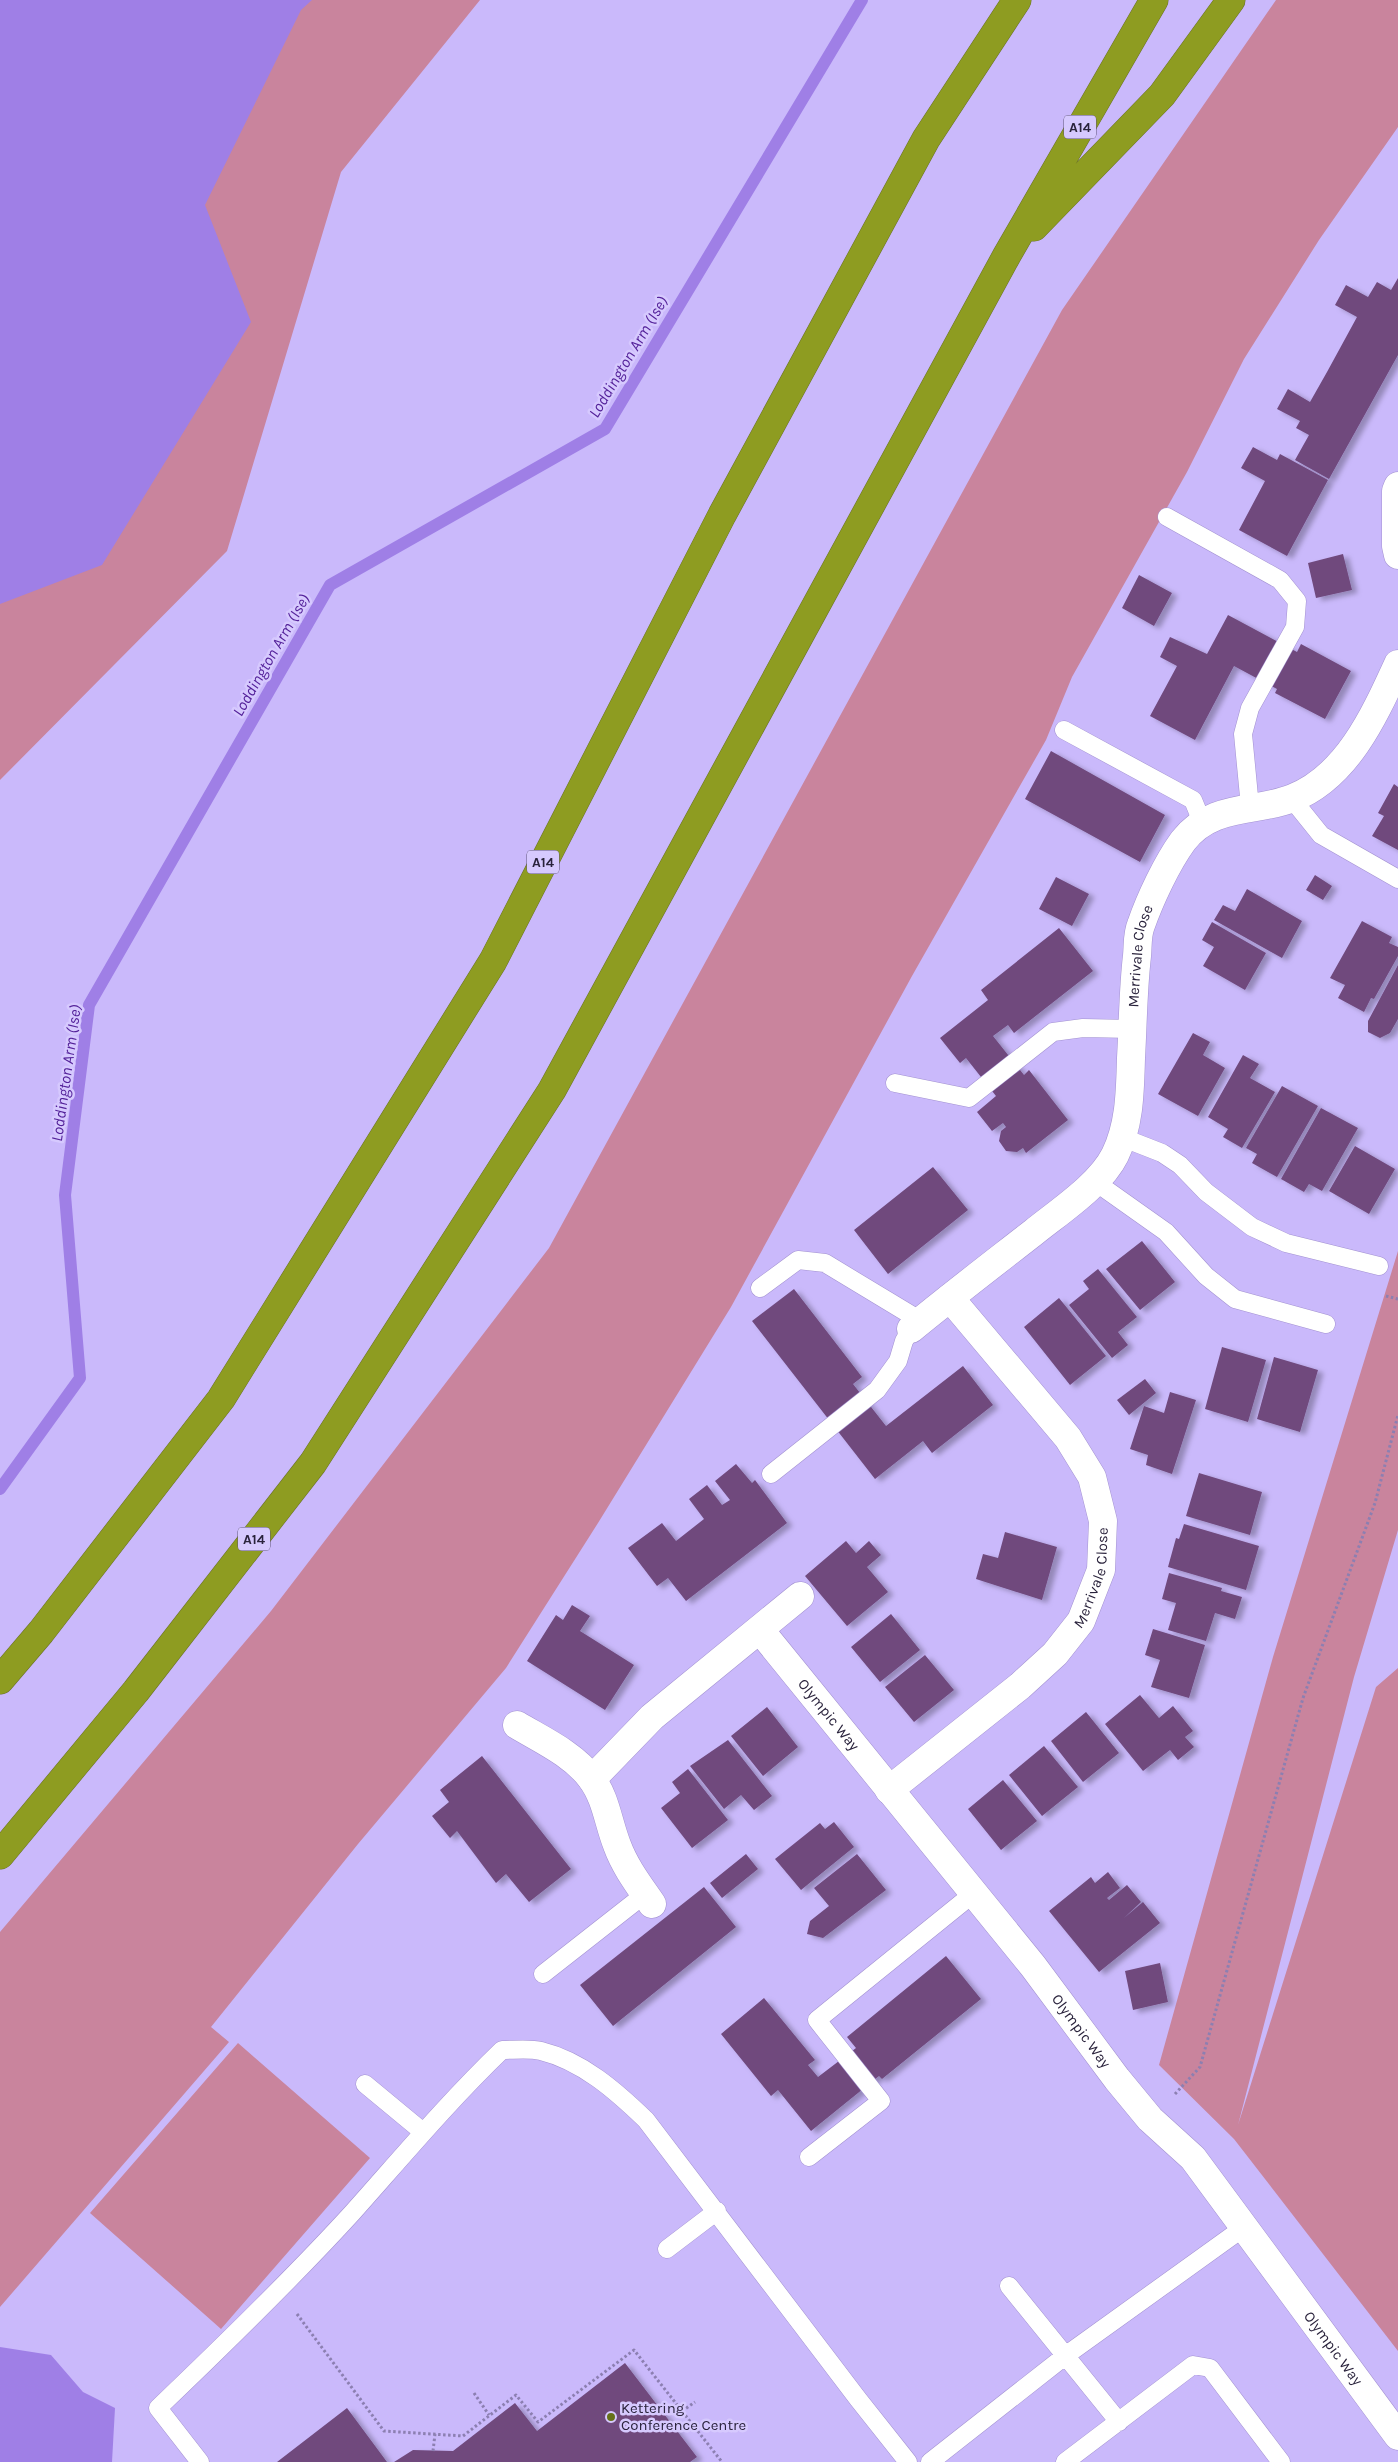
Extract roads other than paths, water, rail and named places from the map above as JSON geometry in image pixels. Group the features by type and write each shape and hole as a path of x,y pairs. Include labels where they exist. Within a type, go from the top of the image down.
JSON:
{"highway":[{"name":"A14","path":"0,1680 42,1632 221,1399 492,960 722,515 917,156 1017,0"},
{"name":"A14","path":"0,1855 136,1690 314,1463 552,1090 1007,255 1154,0"},
{"path":"1007,255 1162,95 1231,0"}],"street":[{"path":"1398,486 1396,491 1396,546 1398,555"},
{"name":"Merrivale Close","path":"916,1325 1063,1208 1094,1181 1114,1157 1130,1099 1134,976 1140,926 1159,884 1184,840 1202,822 1228,812 1292,799 1319,785 1341,763 1378,708 1398,664"},
{"name":"Merrivale Close","path":"889,1790 1020,1686 1055,1654 1081,1621 1101,1570 1103,1521 1092,1477 1068,1438 950,1298"},
{"path":"592,1779 652,1717 800,1596"},
{"name":"Olympic Way","path":"760,1630 1033,1966 1117,2079 1150,2119 1193,2158 1398,2436"},
{"path":"517,1725 556,1748 592,1779 605,1804 617,1845 633,1878 649,1899"}],"lane":[{"path":"1167,517 1280,580 1297,601 1295,627 1250,708 1243,734 1250,807"},
{"path":"1064,730 1192,800 1202,822"},
{"path":"1292,799 1321,834 1398,879"},
{"path":"895,1083 969,1098 1052,1032 1083,1028 1132,1029"},
{"path":"1121,1137 1162,1153 1180,1165 1206,1192 1252,1227 1286,1243 1379,1266"},
{"path":"1094,1181 1166,1232 1206,1276 1235,1299 1326,1324"},
{"path":"760,1288 798,1260 825,1263 916,1325 904,1341 898,1361 877,1390 771,1474"},
{"path":"809,2158 881,2101 817,2020 974,1893"},
{"path":"543,1974 649,1899"},
{"path":"200,2462 158,2408 279,2291 423,2132 502,2050 540,2051 575,2065 614,2089 646,2120 717,2211 858,2400 908,2462"},
{"path":"365,2084 423,2132"},
{"path":"667,2249 717,2211"},
{"path":"930,2462 1065,2356 1243,2228"},
{"path":"1008,2286 1118,2422"},
{"path":"1064,2462 1193,2365 1210,2368 1281,2462"}],"waterway":[{"name":"Loddington Arm (Ise)","path":"0,1489 80,1378 65,1195 89,1005 330,585 605,429 862,0"}],"place":[{"name":"Kettering Conference Centre","path":"611,2417"}]}
